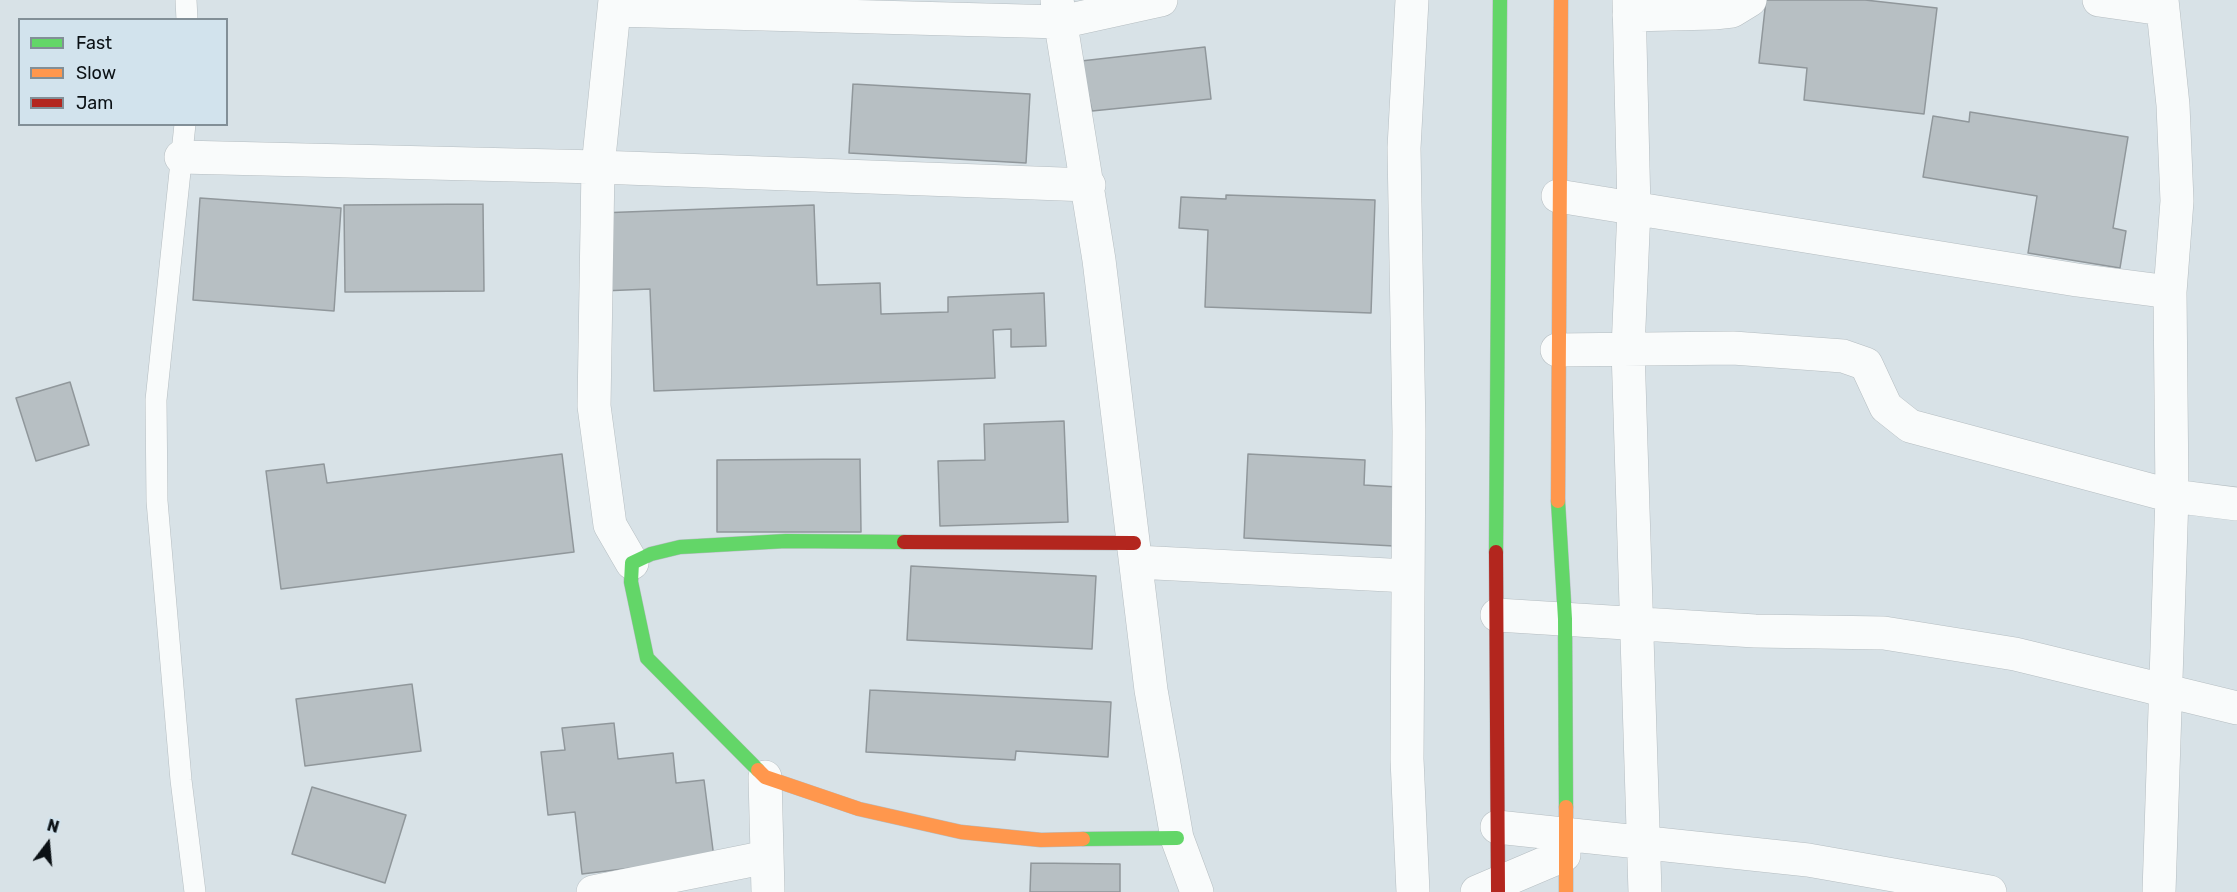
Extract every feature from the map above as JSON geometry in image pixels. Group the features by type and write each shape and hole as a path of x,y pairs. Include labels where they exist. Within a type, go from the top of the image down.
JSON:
{"main road":[{"path":"1491,889 1497,827 1500,0"},
{"path":"1561,0 1556,477 1565,618 1566,892"},
{"path":"1135,553 786,541 680,547 651,554 632,563 631,582 647,658 765,777 859,809 961,832 1041,840 1177,838"}],"street":[{"path":"632,563 610,525 594,406 598,168 615,5 1059,11 1161,0"},
{"path":"1412,0 1404,148 1409,431 1407,759 1413,892"},
{"path":"1645,892 1628,349 1634,209 1629,8 1714,13 1732,10 1750,0"},
{"path":"2099,0 2162,4 2173,105 2177,201 2170,292 2172,496 2159,892"},
{"path":"1059,11 1089,185 1150,690 1177,838 1197,892"},
{"path":"182,158 598,168 1089,185"},
{"path":"1558,196 2077,280 2170,292"},
{"path":"1557,350 1733,348 1843,356 1866,364 1886,407 1910,426 2172,496 2237,504"},
{"path":"1135,553 1408,576"},
{"path":"1497,615 1755,631 1884,633 2015,654 2167,693 2237,708"},
{"path":"765,777 768,892"},
{"path":"1497,827 1565,845 1644,843 1808,860 1990,892"},
{"path":"1491,889 1565,845"},
{"path":"593,892 767,857"}],"lane":[{"path":"186,0 187,18"},
{"path":"185,126 156,400 157,501 181,780 195,892"}],"building":[{"path":"1766,0 1865,0 1937,8 1924,114 1804,100 1807,68 1759,63"},
{"path":"1205,47 1211,99 1092,111 1081,61"},
{"path":"853,84 1030,94 1026,163 849,153"},
{"path":"1970,112 2128,137 2113,228 2126,231 2120,268 2028,253 2037,196 1923,177 1933,116 1969,122"},
{"path":"1226,195 1375,200 1371,313 1205,307 1208,230 1179,228 1181,197 1226,199"},
{"path":"200,198 341,208 334,311 193,300"},
{"path":"483,204 484,291 345,292 344,205"},
{"path":"814,205 817,285 880,283 881,314 948,312 948,297 1044,293 1046,346 1011,347 1011,329 993,330 995,378 654,391 650,289 602,291 599,213"},
{"path":"70,382 89,445 36,461 16,398"},
{"path":"1064,421 1068,522 940,526 938,461 985,460 984,424"},
{"path":"562,454 574,552 281,589 266,471 324,464 327,483"},
{"path":"1248,454 1365,460 1364,485 1397,487 1394,546 1244,538"},
{"path":"860,459 861,532 717,532 717,460"},
{"path":"911,566 1096,576 1092,649 907,640"},
{"path":"412,684 421,751 305,766 296,699"},
{"path":"870,690 1111,702 1108,757 1016,751 1015,760 866,752"},
{"path":"614,723 618,759 673,753 676,783 704,780 714,858 582,874 575,812 548,815 541,752 565,750 562,728"},
{"path":"312,787 406,815 385,883 292,854"},
{"path":"1031,863 1120,864 1120,892 1030,892"}],"traffic: fast":[{"path":"1496,552 1500,0"},
{"path":"1558,501 1565,619 1566,807"},
{"path":"758,770 647,658 631,582 632,563 651,554 680,547 786,541 904,542"},
{"path":"1083,839 1177,838"}],"traffic: slow":[{"path":"1558,501 1561,0"},
{"path":"758,770 765,777 859,809 961,832 1041,840 1083,839"},
{"path":"1566,807 1566,892"}],"traffic: jam":[{"path":"904,542 1134,543"},
{"path":"1496,552 1498,892"}]}
